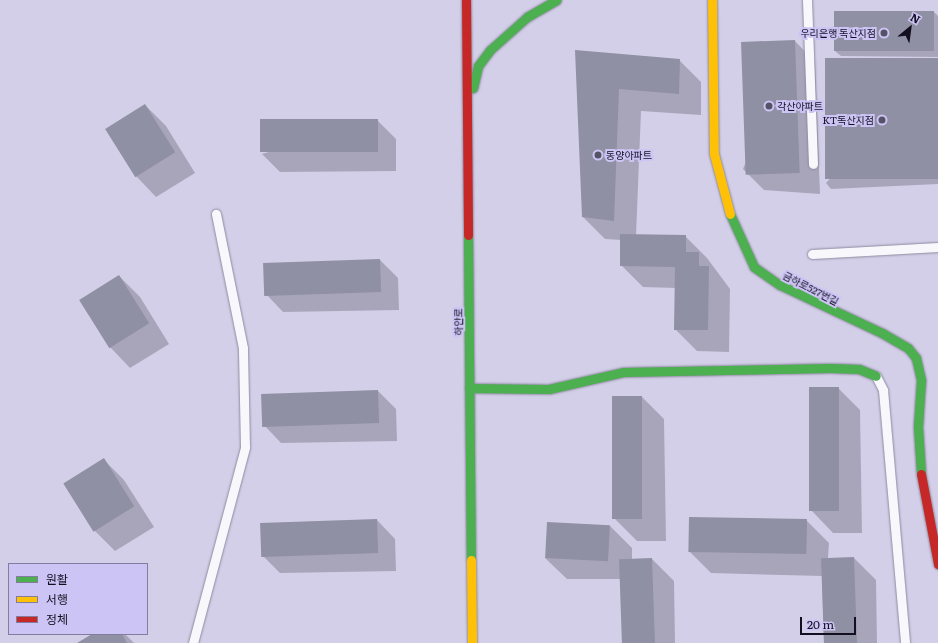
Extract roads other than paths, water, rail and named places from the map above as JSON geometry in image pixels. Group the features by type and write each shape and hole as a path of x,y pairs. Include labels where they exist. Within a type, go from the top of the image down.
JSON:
{"street":[{"name":"하안로","path":"466,0 472,643"},
{"path":"468,113 478,66 490,50 522,21 557,0"},
{"name":"금하로527번길","path":"712,0 714,154 734,229 754,266 780,285 882,333 908,348 916,358 921,380 918,427 921,478 938,564"},
{"path":"469,388 549,389 624,372 858,369 876,376"}],"lane":[{"path":"807,0 813,164"},
{"path":"193,643 245,447 244,361 235,298 216,214"},
{"path":"812,254 938,246"},
{"path":"876,376 883,390 905,643"}],"place":[{"name":"우리은행 독산지점","path":"884,33"},
{"name":"각산아파트","path":"769,106"},
{"name":"KT독산지점","path":"882,120"},
{"name":"동양아파트","path":"598,155"}]}
